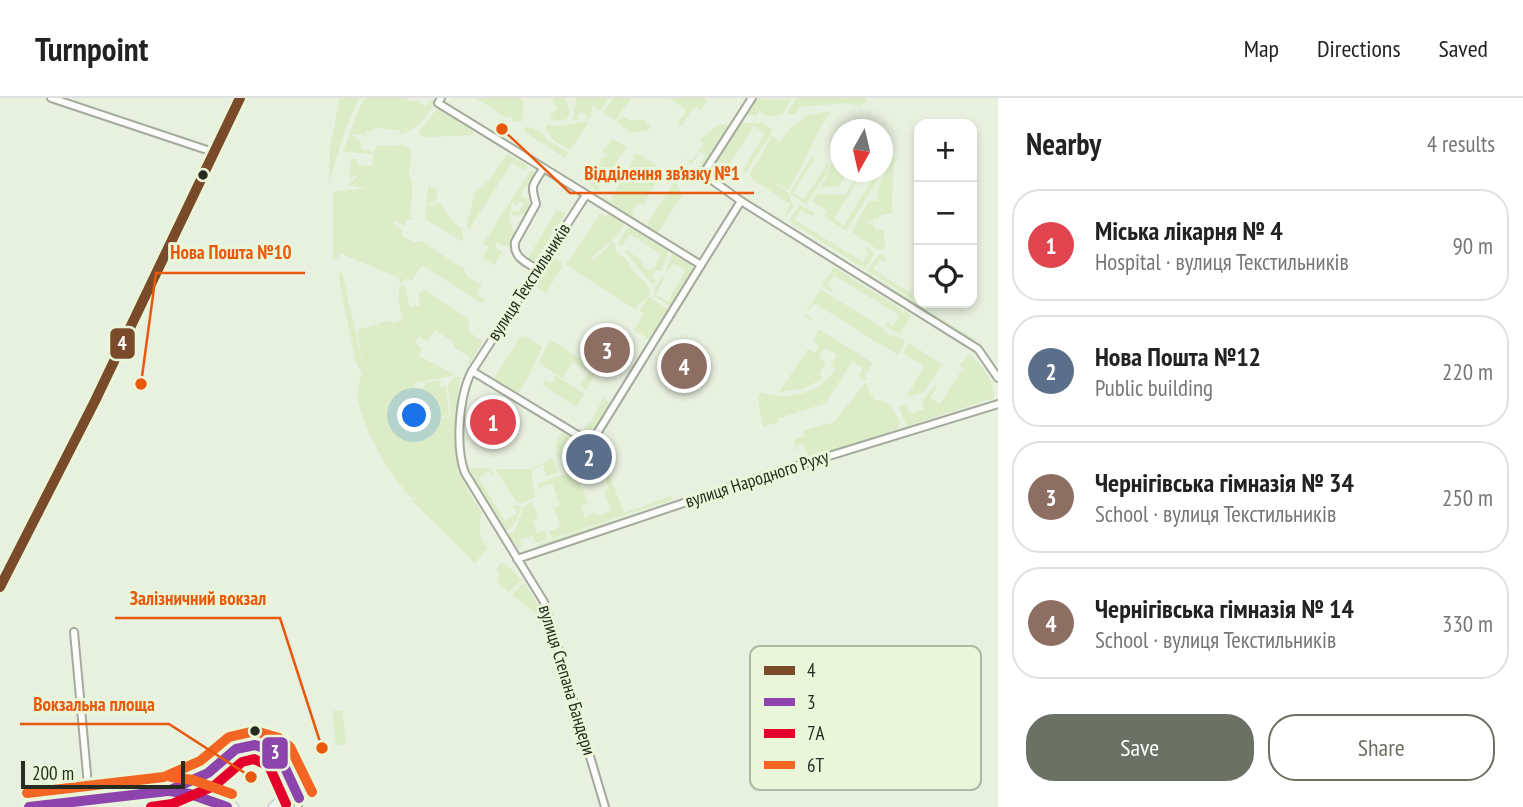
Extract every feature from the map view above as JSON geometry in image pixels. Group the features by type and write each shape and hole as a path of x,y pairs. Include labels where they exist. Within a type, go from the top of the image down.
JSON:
{"main road":[{"path":"0,587 95,401 240,98"},
{"path":"29,807 89,804 168,791 208,773 236,749 245,746 266,747 280,757 287,772 286,790 274,806"},
{"path":"225,760 219,778 220,788 224,797 234,807"},
{"path":"168,791 190,794 227,807"}],"street":[{"path":"51,98 216,153"},
{"path":"441,98 438,103 701,265"},
{"path":"752,98 706,173 709,178 741,201 978,349 998,378"},
{"path":"537,269 517,256 514,248 536,204 531,187 543,169"},
{"name":"вулиця Текстильників","path":"517,559 462,465 461,402 472,371 586,195"},
{"path":"472,371 591,443 741,201"},
{"name":"вулиця Народного Руху","path":"517,559 776,472 998,404"},
{"name":"вулиця Степана Бандери","path":"517,559 544,602 605,807"},
{"path":"74,632 89,804"},
{"path":"266,747 288,753 299,798 298,807"},
{"path":"292,761 287,772 299,798"}],"green space":[{"path":"340,98 359,98 344,132 329,183 330,148"},
{"path":"365,98 406,98 409,102 418,101 425,106 432,100 436,102 421,122 406,133 375,128 366,131 365,135 354,134 354,138 361,141 361,149 371,150 372,154 343,152"},
{"path":"476,98 521,98 524,103 522,118 513,122 510,115 506,118"},
{"path":"553,98 563,98 567,102 570,113 567,119 555,121 550,118 558,107 552,102"},
{"path":"576,98 609,98 601,110 593,104 590,118 585,120 588,116 581,111 577,117 579,120 573,120"},
{"path":"613,98 631,98 615,121 603,113"},
{"path":"669,98 707,100 701,110 693,107 682,126 678,123 686,110"},
{"path":"756,98 792,98 782,115 766,116 759,111 757,115 745,116"},
{"path":"797,98 866,98 867,101 860,106 845,103 801,107 795,114 786,115"},
{"path":"442,109 475,130 472,135 421,136 419,132 436,110"},
{"path":"830,112 788,190 765,178 788,192 793,207 784,217 790,204 751,178 750,174 772,136 780,142 790,128 803,117"},
{"path":"622,116 629,120 647,120 645,124 651,126 648,131 629,132 617,122"},
{"path":"589,121 570,150 550,138 545,129 547,125"},
{"path":"740,123 762,123 773,130 745,174 743,169 765,133 753,126 723,175 713,168"},
{"path":"725,124 729,127 701,170 698,169 706,155 700,151 692,164 683,157 692,161 704,143 700,139 717,126"},
{"path":"527,126 542,133 545,138 568,153 565,158 524,131"},
{"path":"612,139 627,147 597,191 590,186 589,180 601,166 600,160 607,156 603,151"},
{"path":"404,145 411,151 409,176 412,189 408,192 412,190 410,216 413,219 406,221 405,226 395,221 393,223 402,230 402,236 414,242 421,241 464,269 468,278 482,284 476,294 485,300 483,304 422,265 412,280 407,278 400,284 399,278 340,253 338,258 333,259 333,192 367,188 348,185 362,171 349,180 351,159 357,159 357,165 372,166 377,146"},
{"path":"507,154 528,166 525,170 512,163 469,229 467,226 475,193 491,178"},
{"path":"639,154 656,165 654,169 659,167 666,172 658,175 677,175 676,182 682,195 657,234 601,200 603,196 614,203 611,197 634,159 633,155","holes":["663,177 673,184 648,222 648,227 632,216 634,207 640,203 643,205 657,181 660,182"]},
{"path":"812,156 815,158 793,193 804,200 828,162 829,169 806,205 790,192"},
{"path":"830,169 830,182 841,182 839,186 820,188"},
{"path":"531,170 536,173 530,187 526,186 521,195 530,203 530,213 512,216 512,210 518,212 524,204 520,201 517,205 512,202 509,217 516,234 508,247 496,243 495,247 502,252 494,266 483,257 488,247 483,244"},
{"path":"853,182 857,182 834,218 844,225 871,182 876,182 846,231 824,216 827,210 812,201 817,194 845,195"},
{"path":"881,182 893,182 892,213 876,219 875,216 872,221 864,222 874,225 876,230 884,230 885,247 882,250 852,232 869,201 877,201"},
{"path":"428,186 437,190 437,198 433,203 429,201 429,205 440,203 454,223 463,229 463,242 425,219"},
{"path":"800,205 814,213 813,216 800,210 795,220 863,262 869,253 865,249 867,246 874,254 865,269 790,222"},
{"path":"557,210 565,214 532,265 526,261"},
{"path":"608,213 624,223 615,238 591,259 614,241 617,253 646,283 649,290 650,294 635,309 566,265 600,214 606,218"},
{"path":"630,227 668,251 662,271 656,270 651,277 656,280 653,285 625,252 626,250 640,259 648,270 655,268 661,254 630,234 622,246 618,243"},
{"path":"672,254 693,268 672,307 655,297 654,290 662,277 664,278 656,295 668,302 686,270 674,263 664,276"},
{"path":"879,255 883,255 887,260 885,262 880,259 873,269 914,296 914,300 867,270"},
{"path":"554,259 562,263 562,267 546,293 534,286"},
{"path":"834,267 901,309 902,316 904,311 911,315 900,334 885,325 887,322 893,326 899,315 834,275 827,285 833,289 832,292 822,286"},
{"path":"342,272 365,374 357,330 391,320 392,323 403,320 398,297 400,287 405,285 410,308 420,305 418,293 425,290 469,319 469,332 483,341 469,365 471,358 453,347 455,343 435,330 427,341 419,336 415,343 421,348 419,356 456,375 414,383 416,389 425,388 425,382 441,380 440,388 446,385 449,415 430,421 451,416 448,385 453,377 460,377 455,432 457,462 470,494 482,512 480,531 487,548 475,563 412,501 418,495 412,498 403,489 373,440 358,401 362,373 356,363 338,274"},
{"path":"866,272 914,302 914,305 866,275"},
{"path":"821,290 884,328 883,331 892,337 894,335 905,341 898,355 814,303 806,314 812,321 804,316"},
{"path":"649,297 670,311 652,341 634,330 644,314 639,310"},
{"path":"920,308 924,308 976,340 975,342"},
{"path":"819,329 873,363 865,375 867,379 862,380 859,375 863,368 852,361 826,403 777,419 778,422 763,427 758,400 760,392 781,396 812,390 829,378 835,369 831,366 837,355 824,347 818,358 826,363 819,374 824,377 822,379 804,388 779,392 808,349 815,353 819,346 813,341"},
{"path":"525,336 542,347 517,395 493,381 520,337"},
{"path":"550,340 598,369 586,390 580,386 589,372 572,362 563,378 539,363"},
{"path":"909,343 942,364 925,392 907,397 924,366 903,353"},
{"path":"970,354 990,380 994,398 907,426 898,406 906,405 910,414 924,409 922,401 934,386 937,386 930,398 940,404 961,371 965,370 959,365"},
{"path":"556,376 585,394 576,407 543,385 545,380 552,383"},
{"path":"865,383 870,394 874,396 873,400 884,402 893,410 900,423 898,429 809,458 804,444 797,445 796,450 794,440 805,436 803,431 834,422"},
{"path":"603,398 612,404 592,436 583,430 591,423"},
{"path":"564,429 586,443 570,448 557,461 556,443"},
{"path":"553,458 558,472 547,477 543,465 531,470 535,497 522,503 517,503 495,469 531,469"},
{"path":"605,463 624,513 671,496 672,500 553,538 549,531 561,527 554,508 560,505 552,483 539,488 540,496 538,488 539,483 567,474 576,477 588,504 581,506 585,517 595,512 597,516 611,511 604,491 609,489 601,468"},
{"path":"471,468 488,469 495,474 489,471 479,478 505,521 517,513 513,505 522,506 511,528 505,531 471,475"},
{"path":"532,502 537,513 536,519 532,521 537,533 545,530 547,540 536,543 533,536 520,540 522,547 518,548 508,535 515,530 524,506"},
{"path":"672,502 540,547 539,544"},
{"path":"504,563 522,580 509,592 497,582 500,575 497,568"},
{"path":"524,582 536,602 541,617 512,595"},
{"path":"342,710 346,744 336,745 332,711"}],"transit line":[{"name":"4","path":"0,587 95,401 240,98"},
{"name":"6Т","path":"27,793 164,777 200,761 229,737 255,731 279,738 290,747 312,792"},
{"name":"3","path":"29,807 168,791 208,773 236,749 255,745 273,751 280,757 299,798"},
{"name":"7А","path":"151,807 172,804 214,786 242,762 254,759 269,766 286,804"},
{"name":"6Т","path":"171,777 193,780 232,794"},
{"name":"3","path":"169,791 190,794 227,807"}],"place":[{"name":"Відділення зв’язку №1","path":"502,129"},
{"name":"Чернігівська гімназія № 34","path":"607,350"},
{"name":"Чернігівська гімназія № 14","path":"684,366"},
{"name":"Нова Пошта №10","path":"141,384"},
{"name":"Міська лікарня № 4","path":"493,422"},
{"name":"Нова Пошта №12","path":"589,457"},
{"name":"Залізничний вокзал","path":"322,748"},
{"name":"Вокзальна площа","path":"251,777"}]}
